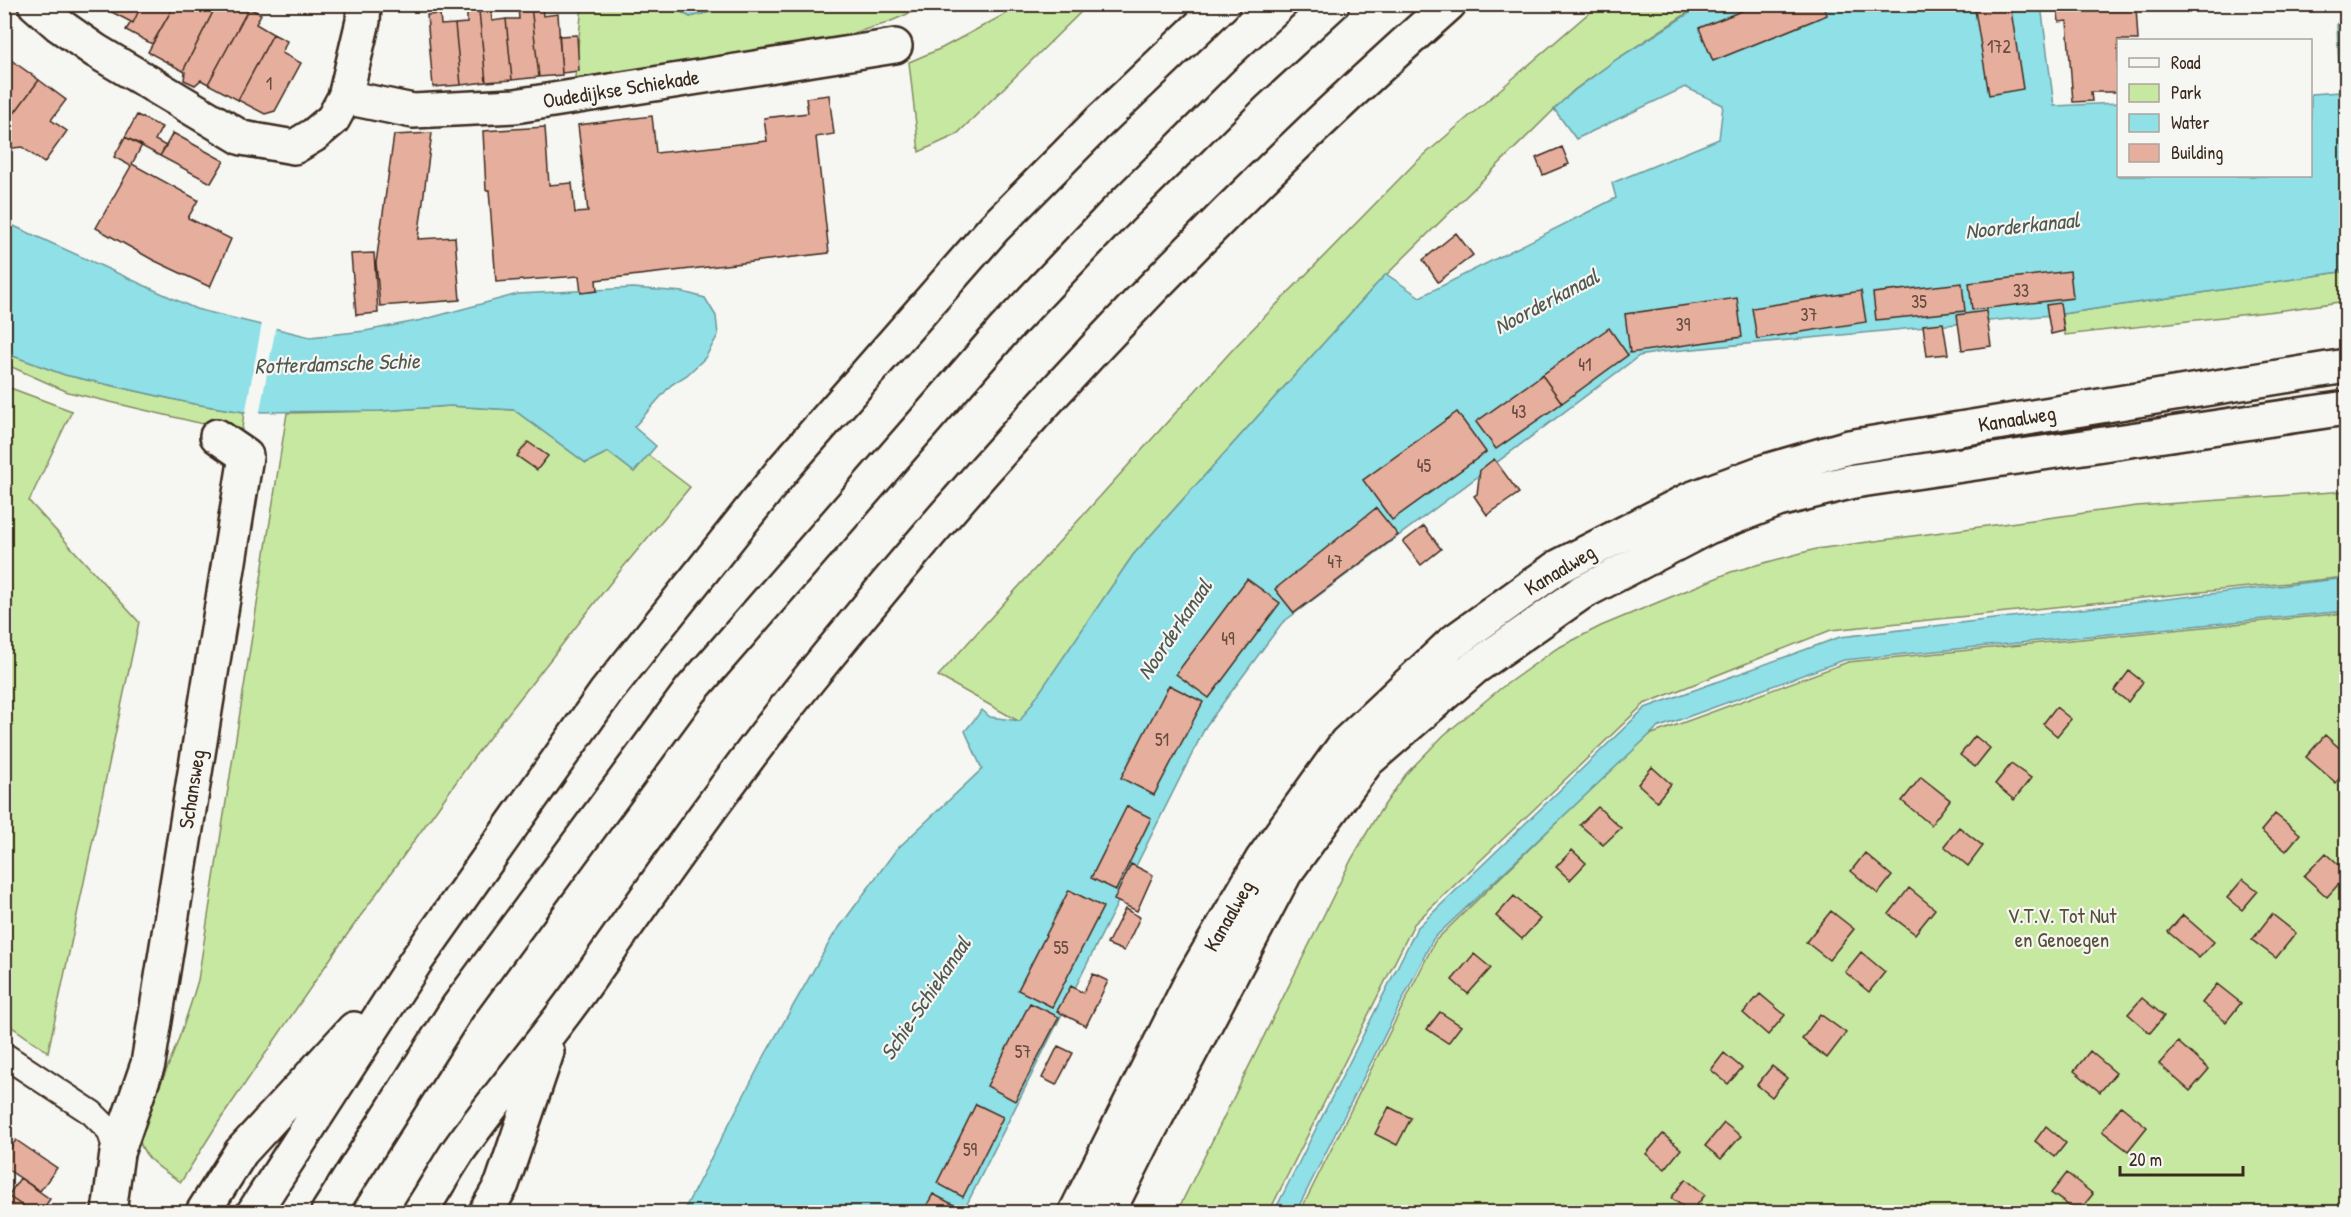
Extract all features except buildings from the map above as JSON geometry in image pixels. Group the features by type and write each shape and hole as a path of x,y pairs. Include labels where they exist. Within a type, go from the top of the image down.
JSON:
{"main road":[{"path":"35,4 59,25 96,51 242,138 294,147 314,135 333,119 345,97 363,21 364,4"},
{"path":"254,1212 416,961 606,692 785,467 994,228 1096,125 1223,4"},
{"path":"328,1212 458,1007 691,690 1004,330 1111,217 1245,84 1332,4"},
{"path":"420,1212 458,1152 556,1025 689,837 818,668 968,490 1116,325 1247,193 1449,4"},
{"name":"Oudedijkse Schiekade","path":"345,97 413,111 515,106 896,45"},
{"name":"Kanaalweg","path":"1076,1212 1198,968 1262,860 1346,743 1452,643 1558,567 1691,499 1766,471 1849,447 2346,366"},
{"name":"Kanaalweg","path":"1108,1212 1285,873 1367,761 1474,668 1581,593 1708,527 1778,501 1854,481 2346,408"},
{"name":"Schansweg","path":"109,1212 117,1153 148,1064 246,456 217,436"},
{"path":"204,1212 241,1152 416,961"},
{"path":"486,1212 502,1184 556,1025"}],"lane":[{"path":"4,1055 92,1113 109,1130 117,1153"}],"green space":[{"path":"582,5 676,5 681,12 690,17 737,5 929,5 884,24 826,41 575,78"},
{"path":"1022,5 1088,5 956,135 919,152 909,62 942,48"},
{"path":"1598,5 1698,6 1574,90 1374,287 1133,555 1020,722 938,676 1234,348 1415,163"},
{"path":"2346,271 2346,301 2065,335 2062,314"},
{"path":"5,353 65,375 194,404 244,412 242,429 237,432 68,392 5,364"},
{"path":"5,386 72,411 29,501 139,622 48,1052 5,1022"},
{"path":"450,406 514,410 586,463 608,452 634,472 648,455 690,487 615,577 474,757 339,946 218,1123 181,1182 158,1167 146,1154 141,1146 139,1127 167,1069 198,980 287,413 381,411"},
{"path":"2346,491 2346,577 1831,630 1644,704 1414,924 1269,1212 1177,1212 1351,860 1376,817 1406,774 1444,735 1501,688 1556,649 1601,626 1731,572 1816,549 2137,506"},
{"name":"V.T.V. Tot Nut en Genoegen","path":"2346,613 2346,1212 1300,1212 1435,941 1644,737 1848,662"}],"water":[{"path":"676,5 737,5 690,17 681,12"},
{"path":"1702,5 2041,5 2054,106 2117,103 2117,177 2312,177 2312,94 2340,92 2337,25 2346,5 2346,271 2062,314 1639,356 1282,623 1206,726 963,1212 683,1212 765,1055 833,936 896,850 982,769 965,731 982,710 990,717 1020,721 1133,555 1386,274 1420,297 1616,198 1612,183 1719,139 1723,105 1685,87 1576,139 1554,109 1575,90 1617,59"},
{"name":"Rotterdamsche Schie","path":"5,222 196,309 310,337 365,331 422,320 518,294 633,288 683,292 705,298 716,316 718,335 705,358 687,375 671,385 634,427 656,446 634,472 608,452 586,463 514,410 450,406 381,411 244,412 194,404 65,375 5,353"},
{"path":"2346,578 2346,611 1844,660 1657,728 1433,939 1296,1212 1274,1212 1417,928 1645,708 1840,637"}],"pier":[{"path":"262,323 276,326 259,416 245,415"}],"water label":[{"name":"Noorderkanaal","path":"2022,225"},
{"name":"Noorderkanaal","path":"1546,301"},
{"name":"Noorderkanaal","path":"1174,629"},
{"name":"Schie-Schiekanaal","path":"925,998"}]}
